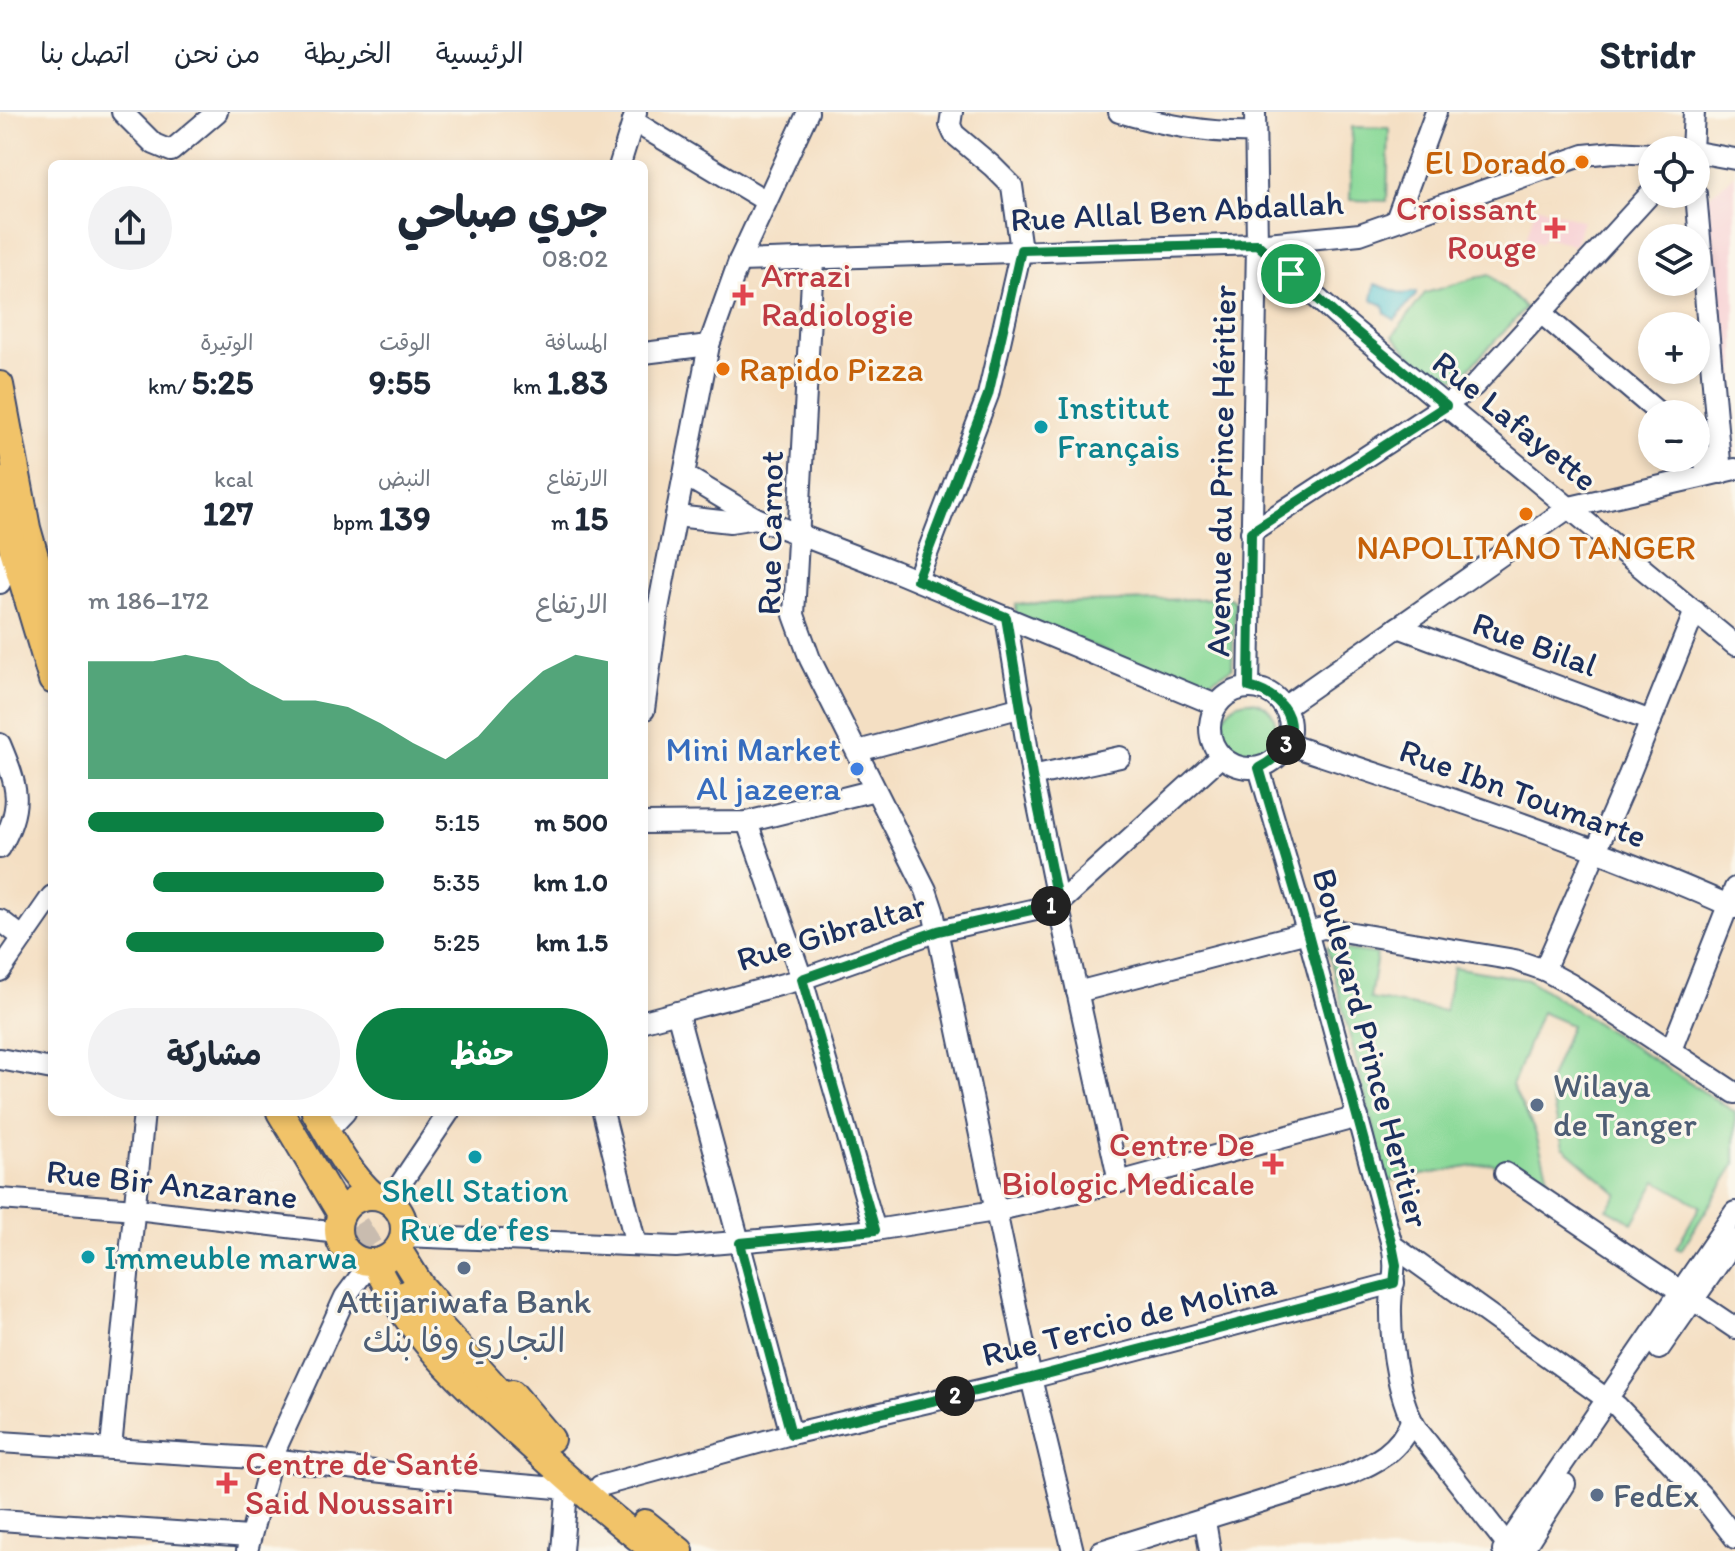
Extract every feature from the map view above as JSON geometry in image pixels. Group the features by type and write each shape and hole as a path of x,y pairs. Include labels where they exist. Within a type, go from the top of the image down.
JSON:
{"main road":[{"path":"0,385 27,528 48,602"},
{"path":"0,480 12,546 48,667"},
{"path":"282,1116 340,1223 341,1243 367,1261 421,1335 507,1425 544,1445"},
{"path":"291,1116 333,1178 305,1116"},
{"path":"321,1122 357,1179 402,1216 401,1242 421,1286 544,1445 582,1489 655,1551"},
{"path":"340,1223 355,1199 382,1198"},
{"path":"367,1261 384,1260 401,1242"},
{"path":"397,1282 409,1308 544,1445"},
{"path":"582,1489 680,1551"}],"street":[{"path":"122,112 154,144 171,151 217,112"},
{"path":"649,648 709,345 739,261 808,112"},
{"path":"917,580 988,395 1021,250 1012,186 954,134 950,125 952,112"},
{"path":"1119,112 1170,126 1236,133 1255,122"},
{"path":"1396,220 1436,112"},
{"path":"1694,112 1694,136"},
{"path":"621,160 634,116 766,201"},
{"name":"Avenue du Prince Héritier","path":"1249,687 1257,244 1255,122"},
{"name":"Rue Allal Ben Abdallah","path":"739,261 813,261 1021,250 1257,244 1341,237 1382,227 1584,155 1638,154"},
{"path":"1710,154 1735,159"},
{"path":"1251,532 1474,386 1638,207"},
{"path":"1284,707 1570,507 1722,472 1697,208"},
{"name":"Rue Lafayette","path":"1257,244 1336,315 1735,645"},
{"name":"Rue Carnot","path":"813,261 800,533 793,606 795,620 810,659 926,890 938,931 1031,1378 1073,1551"},
{"path":"1541,313 1644,400"},
{"path":"648,353 709,345"},
{"path":"684,475 756,518 917,580 1216,705"},
{"path":"676,516 730,522 756,518"},
{"path":"0,583 12,546"},
{"path":"1544,970 1695,611"},
{"path":"1006,617 1032,776 1119,1182"},
{"name":"Rue Bilal","path":"1398,627 1651,721"},
{"path":"1249,687 1265,691 1284,707 1290,732 1287,744 1275,760 1259,768 1245,769 1220,757 1212,745 1209,732 1210,718 1216,705 1226,695 1249,687"},
{"path":"858,751 1022,707"},
{"path":"0,744 15,784 17,801 15,816 0,848"},
{"name":"Rue Ibn Toumarte","path":"1287,744 1412,785 1733,900"},
{"path":"1032,776 1120,757"},
{"name":"Rue Gibraltar","path":"648,1020 802,979 938,931 1058,904 1220,757"},
{"name":"Boulevard Prince Heritier","path":"1259,768 1307,931 1392,1245 1396,1265 1391,1315 1403,1396 1411,1421 1511,1549"},
{"path":"648,823 747,822 875,790"},
{"path":"747,822 802,979 875,1230"},
{"path":"1671,1050 1733,900"},
{"path":"0,971 48,901"},
{"path":"0,920 22,937"},
{"path":"1077,992 1323,928 1515,960 1544,970 1735,1093"},
{"path":"677,1012 791,1434"},
{"path":"0,1059 48,1068"},
{"path":"111,1448 144,1116"},
{"path":"382,1198 446,1116"},
{"path":"604,1116 636,1245"},
{"path":"401,1242 676,1247 875,1230 995,1211 1119,1182 1358,1117"},
{"path":"1505,1173 1735,1328"},
{"name":"Rue Bir Anzarane","path":"0,1199 340,1223"},
{"path":"1511,1549 1688,1295 1735,1212"},
{"path":"1688,1295 1735,1240"},
{"path":"1392,1245 1613,1403 1704,1498 1735,1538"},
{"path":"0,1520 248,1544 271,1459 345,1297 367,1261"},
{"name":"Rue Tercio de Molina","path":"582,1489 791,1434 1031,1378 1394,1283"},
{"path":"1101,1551 1205,1521 1374,1464 1403,1439 1411,1421"},
{"path":"0,1442 271,1459 582,1489 562,1551"},
{"path":"1205,1521 1210,1551"}],"shaded area":[{"path":"1735,174 1735,455 1717,331 1710,195"},
{"name":"Croissant Rouge","path":"1536,206 1583,221 1575,246 1544,236 1541,244 1526,239"}],"green space":[{"path":"1352,127 1389,128 1387,201 1350,200"},
{"path":"1489,274 1526,308 1460,378 1430,377 1393,336 1425,293"},
{"path":"1230,598 1235,602 1232,668 1198,688 1016,615 1016,604"},
{"path":"1249,701 1268,709 1276,728 1268,747 1249,755 1230,747 1222,728 1230,709"},
{"path":"1327,947 1377,954 1370,999 1445,1011 1453,967 1529,980 1735,1112 1735,1165 1681,1250 1676,1248 1700,1206 1657,1181 1633,1223 1607,1209 1618,1194 1563,1147 1548,1084 1571,1025 1541,1012 1512,1086 1535,1131 1550,1183 1543,1194 1509,1170 1491,1163 1387,1181"}],"water":[{"path":"1375,284 1403,294 1416,292 1416,295 1395,320 1385,313 1383,305 1372,300"}],"tunnel":[{"path":"335,1192 391,1281"}],"place":[{"name":"El Dorado","path":"1582,162"},
{"name":"Croissant Rouge","path":"1555,228"},
{"name":"Arrazi Radiologie","path":"743,295"},
{"name":"Rapido Pizza","path":"723,369"},
{"name":"Institut Français","path":"1041,427"},
{"name":"NAPOLITANO TANGER","path":"1526,514"},
{"name":"Mini Market Al jazeera","path":"857,769"},
{"name":"Wilaya de Tanger","path":"1537,1105"},
{"name":"Shell Station Rue de fes","path":"475,1157"},
{"name":"Centre De Biologic Medicale","path":"1273,1164"},
{"name":"Immeuble marwa","path":"88,1257"},
{"name":"Attijariwafa Bank التجاري وفا بنك","path":"464,1268"},
{"name":"Centre de Santé Said Noussairi","path":"227,1483"},
{"name":"FedEx","path":"1597,1495"}],"route":[{"path":"1257,244 1291,274 1446,406 1251,532 1249,687 1276,697 1289,719 1290,732 1287,744 1275,760 1259,768 1307,931 1392,1245 1396,1265 1394,1283 1031,1378 791,1434 740,1243 875,1230 802,979 938,931 1058,904 1032,776 1006,617 917,580 988,395 1021,250 1257,244"}]}
